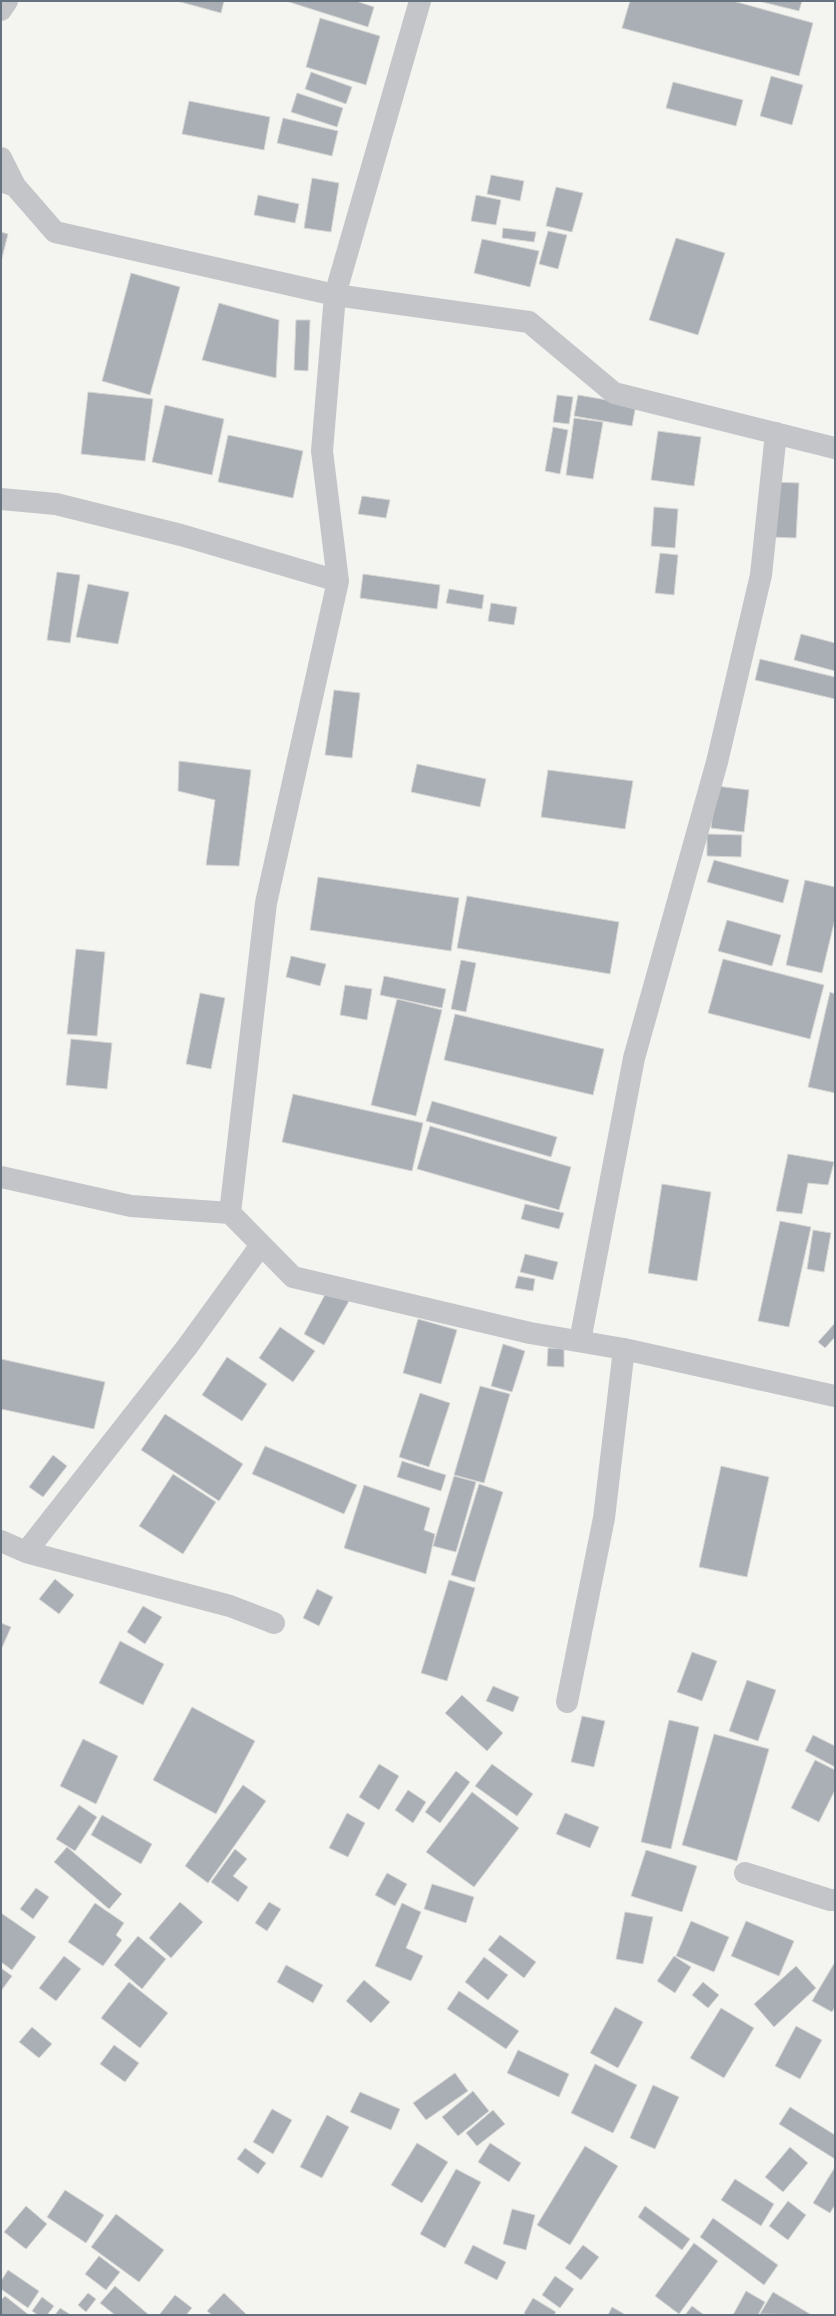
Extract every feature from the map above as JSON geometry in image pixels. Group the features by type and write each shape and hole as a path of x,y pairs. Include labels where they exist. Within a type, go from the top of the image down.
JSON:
{"street":[{"path":"1,10 7,1"},
{"path":"230,1213 266,903 338,581 322,451 335,295 420,1"},
{"path":"1,158 8,183 55,232 335,295 529,322 614,393 776,433 834,443"},
{"path":"580,1341 634,1058 717,762 761,575 776,433"},
{"path":"1,499 56,504 181,534 338,581"},
{"path":"1,1177 131,1206 230,1213 293,1277 530,1333 624,1349 835,1396"},
{"path":"26,1552 187,1347 261,1245"},
{"path":"567,1702 604,1518 624,1349"},
{"path":"1,1541 26,1552 230,1606 274,1623"},
{"path":"745,1873 830,1900 835,1900"}],"building":[{"path":"177,1 224,1 221,13"},
{"path":"286,1 356,1 374,7 368,27"},
{"path":"630,1 733,1 813,23 799,76 622,28"},
{"path":"758,1 802,1 799,11"},
{"path":"320,18 380,36 366,85 306,67"},
{"path":"311,72 352,87 346,104 305,89"},
{"path":"771,76 803,85 792,125 760,116"},
{"path":"673,82 743,100 736,126 666,108"},
{"path":"297,93 343,108 337,127 291,112"},
{"path":"189,101 270,117 264,150 182,134"},
{"path":"283,118 338,131 332,156 277,143"},
{"path":"491,175 524,181 520,201 487,194"},
{"path":"312,178 339,183 331,232 304,228"},
{"path":"556,187 583,193 572,232 546,226"},
{"path":"258,195 299,204 295,223 254,215"},
{"path":"476,195 501,200 496,225 471,221"},
{"path":"503,228 536,232 534,242 502,238"},
{"path":"548,231 567,235 558,269 539,264"},
{"path":"1,232 8,234 1,262"},
{"path":"676,238 725,253 698,335 649,320"},
{"path":"482,239 539,251 530,287 474,273"},
{"path":"131,273 180,287 150,395 102,381"},
{"path":"219,303 279,320 276,378 202,360"},
{"path":"296,320 310,320 308,371 294,370"},
{"path":"88,392 153,399 145,461 81,454"},
{"path":"557,395 573,397 569,424 553,422"},
{"path":"578,395 636,405 632,426 574,416"},
{"path":"165,405 224,419 212,475 152,462"},
{"path":"574,418 603,422 593,479 566,475"},
{"path":"553,427 568,430 560,474 545,471"},
{"path":"658,431 701,437 694,486 651,480"},
{"path":"228,435 303,451 293,498 218,482"},
{"path":"774,482 799,483 796,538 772,537"},
{"path":"362,496 390,500 386,518 358,514"},
{"path":"654,507 678,509 675,548 651,546"},
{"path":"660,553 678,555 674,595 655,593"},
{"path":"57,572 80,575 70,643 47,640"},
{"path":"363,574 440,585 437,609 360,598"},
{"path":"88,584 129,592 118,644 76,637"},
{"path":"449,589 484,595 482,609 446,603"},
{"path":"491,603 517,607 514,625 488,621"},
{"path":"801,634 835,643 835,671 794,660"},
{"path":"760,659 835,677 835,699 755,680"},
{"path":"334,690 360,693 352,758 325,755"},
{"path":"179,761 251,770 239,866 206,865 215,800 178,791"},
{"path":"417,764 486,779 480,807 411,792"},
{"path":"548,770 633,781 625,829 541,817"},
{"path":"716,786 749,790 744,832 711,828"},
{"path":"707,834 742,835 741,857 707,856"},
{"path":"714,860 789,880 783,903 707,882"},
{"path":"318,877 459,898 451,951 310,930"},
{"path":"805,880 835,887 835,919 822,973 786,965"},
{"path":"467,896 619,922 610,974 457,948"},
{"path":"727,920 781,935 772,966 718,951"},
{"path":"76,949 105,952 97,1036 67,1034"},
{"path":"291,956 326,964 320,986 286,977"},
{"path":"723,959 824,985 810,1039 708,1013"},
{"path":"461,960 476,963 466,1012 451,1009"},
{"path":"384,976 446,989 442,1008 380,995"},
{"path":"345,985 372,989 367,1020 340,1015"},
{"path":"830,992 835,994 835,1093 808,1087"},
{"path":"200,993 225,998 211,1069 186,1064"},
{"path":"397,999 442,1010 416,1116 371,1105"},
{"path":"455,1014 604,1049 593,1095 444,1060"},
{"path":"71,1039 112,1043 107,1089 66,1085"},
{"path":"293,1094 423,1123 412,1171 282,1142"},
{"path":"432,1101 557,1137 551,1157 426,1121"},
{"path":"430,1126 571,1167 559,1210 417,1169"},
{"path":"788,1154 834,1162 828,1185 808,1183 802,1214 776,1211"},
{"path":"662,1184 711,1192 697,1281 648,1273"},
{"path":"525,1204 564,1213 559,1229 521,1219"},
{"path":"780,1221 811,1227 789,1327 758,1321"},
{"path":"813,1230 831,1233 824,1272 807,1269"},
{"path":"525,1254 558,1262 553,1280 520,1272"},
{"path":"518,1276 535,1279 533,1291 515,1288"},
{"path":"328,1289 349,1301 324,1345 304,1334"},
{"path":"418,1319 457,1330 441,1384 403,1373"},
{"path":"835,1323 835,1337 825,1348 818,1342"},
{"path":"280,1327 315,1351 293,1382 259,1358"},
{"path":"503,1344 525,1351 512,1392 491,1386"},
{"path":"548,1348 564,1349 564,1367 547,1366"},
{"path":"227,1357 267,1384 242,1421 202,1395"},
{"path":"1,1359 105,1382 94,1429 1,1409"},
{"path":"480,1386 510,1394 484,1483 454,1475"},
{"path":"420,1393 450,1403 429,1467 399,1457"},
{"path":"165,1414 243,1464 219,1501 141,1450"},
{"path":"265,1446 357,1485 344,1514 252,1474"},
{"path":"53,1455 67,1466 43,1497 29,1487"},
{"path":"402,1461 446,1475 441,1491 397,1477"},
{"path":"721,1466 769,1477 747,1577 699,1567"},
{"path":"173,1474 216,1502 183,1554 139,1526"},
{"path":"454,1476 476,1482 456,1552 433,1546"},
{"path":"479,1484 503,1492 475,1582 451,1575"},
{"path":"364,1485 430,1508 424,1530 435,1534 426,1574 344,1548"},
{"path":"55,1579 74,1595 59,1614 39,1599"},
{"path":"449,1580 475,1588 447,1681 421,1673"},
{"path":"317,1589 333,1597 319,1626 303,1618"},
{"path":"143,1606 162,1617 145,1644 127,1632"},
{"path":"1,1623 11,1627 1,1650"},
{"path":"120,1641 164,1664 143,1705 99,1683"},
{"path":"692,1652 717,1661 702,1701 677,1692"},
{"path":"747,1680 776,1690 758,1741 729,1731"},
{"path":"493,1686 519,1697 513,1712 486,1701"},
{"path":"462,1695 503,1733 487,1751 445,1713"},
{"path":"192,1707 255,1741 216,1814 153,1780"},
{"path":"582,1716 605,1721 594,1767 571,1762"},
{"path":"669,1720 699,1727 671,1849 641,1842"},
{"path":"714,1734 769,1749 737,1861 682,1845"},
{"path":"813,1735 835,1746 835,1767 805,1751"},
{"path":"83,1739 118,1756 96,1804 60,1786"},
{"path":"815,1760 835,1770 835,1790 819,1822 791,1808"},
{"path":"379,1764 399,1776 379,1810 359,1797"},
{"path":"492,1764 533,1794 517,1816 475,1786"},
{"path":"456,1771 470,1782 440,1823 425,1812"},
{"path":"243,1785 266,1801 208,1883 185,1866"},
{"path":"408,1790 426,1802 413,1823 395,1810"},
{"path":"472,1792 519,1828 474,1887 426,1852"},
{"path":"79,1805 97,1817 75,1851 56,1839"},
{"path":"347,1813 365,1823 348,1857 329,1848"},
{"path":"565,1813 599,1827 590,1848 556,1834"},
{"path":"102,1815 152,1844 141,1864 91,1835"},
{"path":"67,1847 122,1894 109,1909 54,1862"},
{"path":"235,1849 247,1859 233,1876 248,1887 238,1902 211,1882"},
{"path":"646,1850 697,1866 682,1912 631,1896"},
{"path":"387,1873 407,1884 395,1906 375,1895"},
{"path":"432,1884 474,1897 466,1923 424,1909"},
{"path":"36,1888 49,1897 33,1919 20,1909"},
{"path":"180,1902 203,1922 171,1958 149,1938"},
{"path":"269,1902 281,1909 267,1931 255,1923"},
{"path":"95,1903 124,1923 116,1935 122,1940 103,1966 68,1942"},
{"path":"402,1903 421,1912 406,1948 423,1956 411,1981 375,1966"},
{"path":"625,1912 653,1917 643,1964 616,1959"},
{"path":"1,1913 36,1937 12,1970 1,1962"},
{"path":"691,1921 729,1937 714,1972 676,1956"},
{"path":"746,1921 794,1941 779,1976 731,1956"},
{"path":"500,1935 536,1962 524,1978 488,1950"},
{"path":"138,1936 166,1959 142,1989 114,1965"},
{"path":"64,1956 81,1969 56,2001 39,1988"},
{"path":"674,1956 691,1967 675,1993 657,1981"},
{"path":"484,1957 508,1975 488,2000 465,1982"},
{"path":"835,1962 835,2007 832,2012 812,2001"},
{"path":"286,1965 323,1985 313,2003 277,1982"},
{"path":"796,1966 816,1988 774,2027 754,2004"},
{"path":"1,1968 12,1976 1,1991"},
{"path":"364,1980 390,2002 371,2023 346,2001"},
{"path":"129,1982 168,2013 140,2048 101,2018"},
{"path":"703,1982 719,1995 708,2008 692,1995"},
{"path":"459,1991 519,2031 506,2049 447,2009"},
{"path":"615,2007 643,2022 618,2068 590,2053"},
{"path":"721,2008 754,2028 724,2078 690,2058"},
{"path":"796,2026 822,2040 800,2079 775,2066"},
{"path":"32,2027 52,2044 39,2058 19,2042"},
{"path":"114,2045 139,2063 125,2082 100,2064"},
{"path":"518,2050 569,2074 559,2097 507,2073"},
{"path":"595,2064 637,2085 613,2133 571,2113"},
{"path":"455,2073 468,2091 426,2120 413,2103"},
{"path":"653,2085 679,2097 655,2149 630,2138"},
{"path":"473,2091 489,2111 458,2136 442,2117"},
{"path":"360,2092 400,2109 391,2130 350,2112"},
{"path":"790,2107 835,2135 835,2159 779,2124"},
{"path":"272,2109 292,2120 273,2154 253,2142"},
{"path":"493,2110 505,2124 477,2146 466,2133"},
{"path":"327,2115 349,2127 322,2178 300,2167"},
{"path":"417,2143 448,2162 422,2203 391,2185"},
{"path":"490,2143 521,2163 509,2182 478,2162"},
{"path":"585,2146 618,2166 570,2245 537,2225"},
{"path":"790,2147 808,2163 783,2192 765,2177"},
{"path":"245,2148 266,2163 258,2174 237,2159"},
{"path":"835,2167 835,2205 830,2213 813,2203"},
{"path":"456,2169 481,2182 445,2248 420,2234"},
{"path":"735,2179 774,2204 761,2226 721,2200"},
{"path":"65,2190 104,2215 86,2243 47,2217"},
{"path":"788,2201 806,2215 788,2240 769,2226"},
{"path":"26,2206 47,2224 26,2249 4,2232"},
{"path":"645,2206 690,2239 682,2250 638,2217"},
{"path":"512,2209 535,2215 526,2250 503,2244"},
{"path":"116,2214 164,2250 139,2282 91,2247"},
{"path":"713,2218 778,2265 764,2285 700,2237"},
{"path":"694,2243 718,2261 679,2314 655,2296"},
{"path":"473,2245 506,2262 497,2280 464,2263"},
{"path":"583,2245 599,2257 581,2280 565,2268"},
{"path":"99,2256 120,2272 106,2290 85,2274"},
{"path":"8,2270 39,2291 28,2308 1,2289 1,2281"},
{"path":"555,2276 574,2289 560,2308 542,2295"},
{"path":"115,2286 149,2315 115,2315 100,2303"},
{"path":"746,2291 765,2302 758,2315 733,2315"},
{"path":"773,2292 810,2314 760,2314"},
{"path":"88,2293 96,2299 86,2312 78,2305"},
{"path":"224,2293 247,2315 212,2315 207,2311"},
{"path":"175,2295 192,2308 186,2315 159,2315"},
{"path":"5,2296 29,2315 1,2315 1,2300"},
{"path":"42,2297 54,2306 47,2315 38,2315 32,2311"},
{"path":"533,2298 556,2312 554,2315 527,2315 524,2313"},
{"path":"692,2306 704,2315 685,2315"},
{"path":"612,2307 626,2315 608,2315"},
{"path":"60,2308 71,2315 55,2315"}]}
